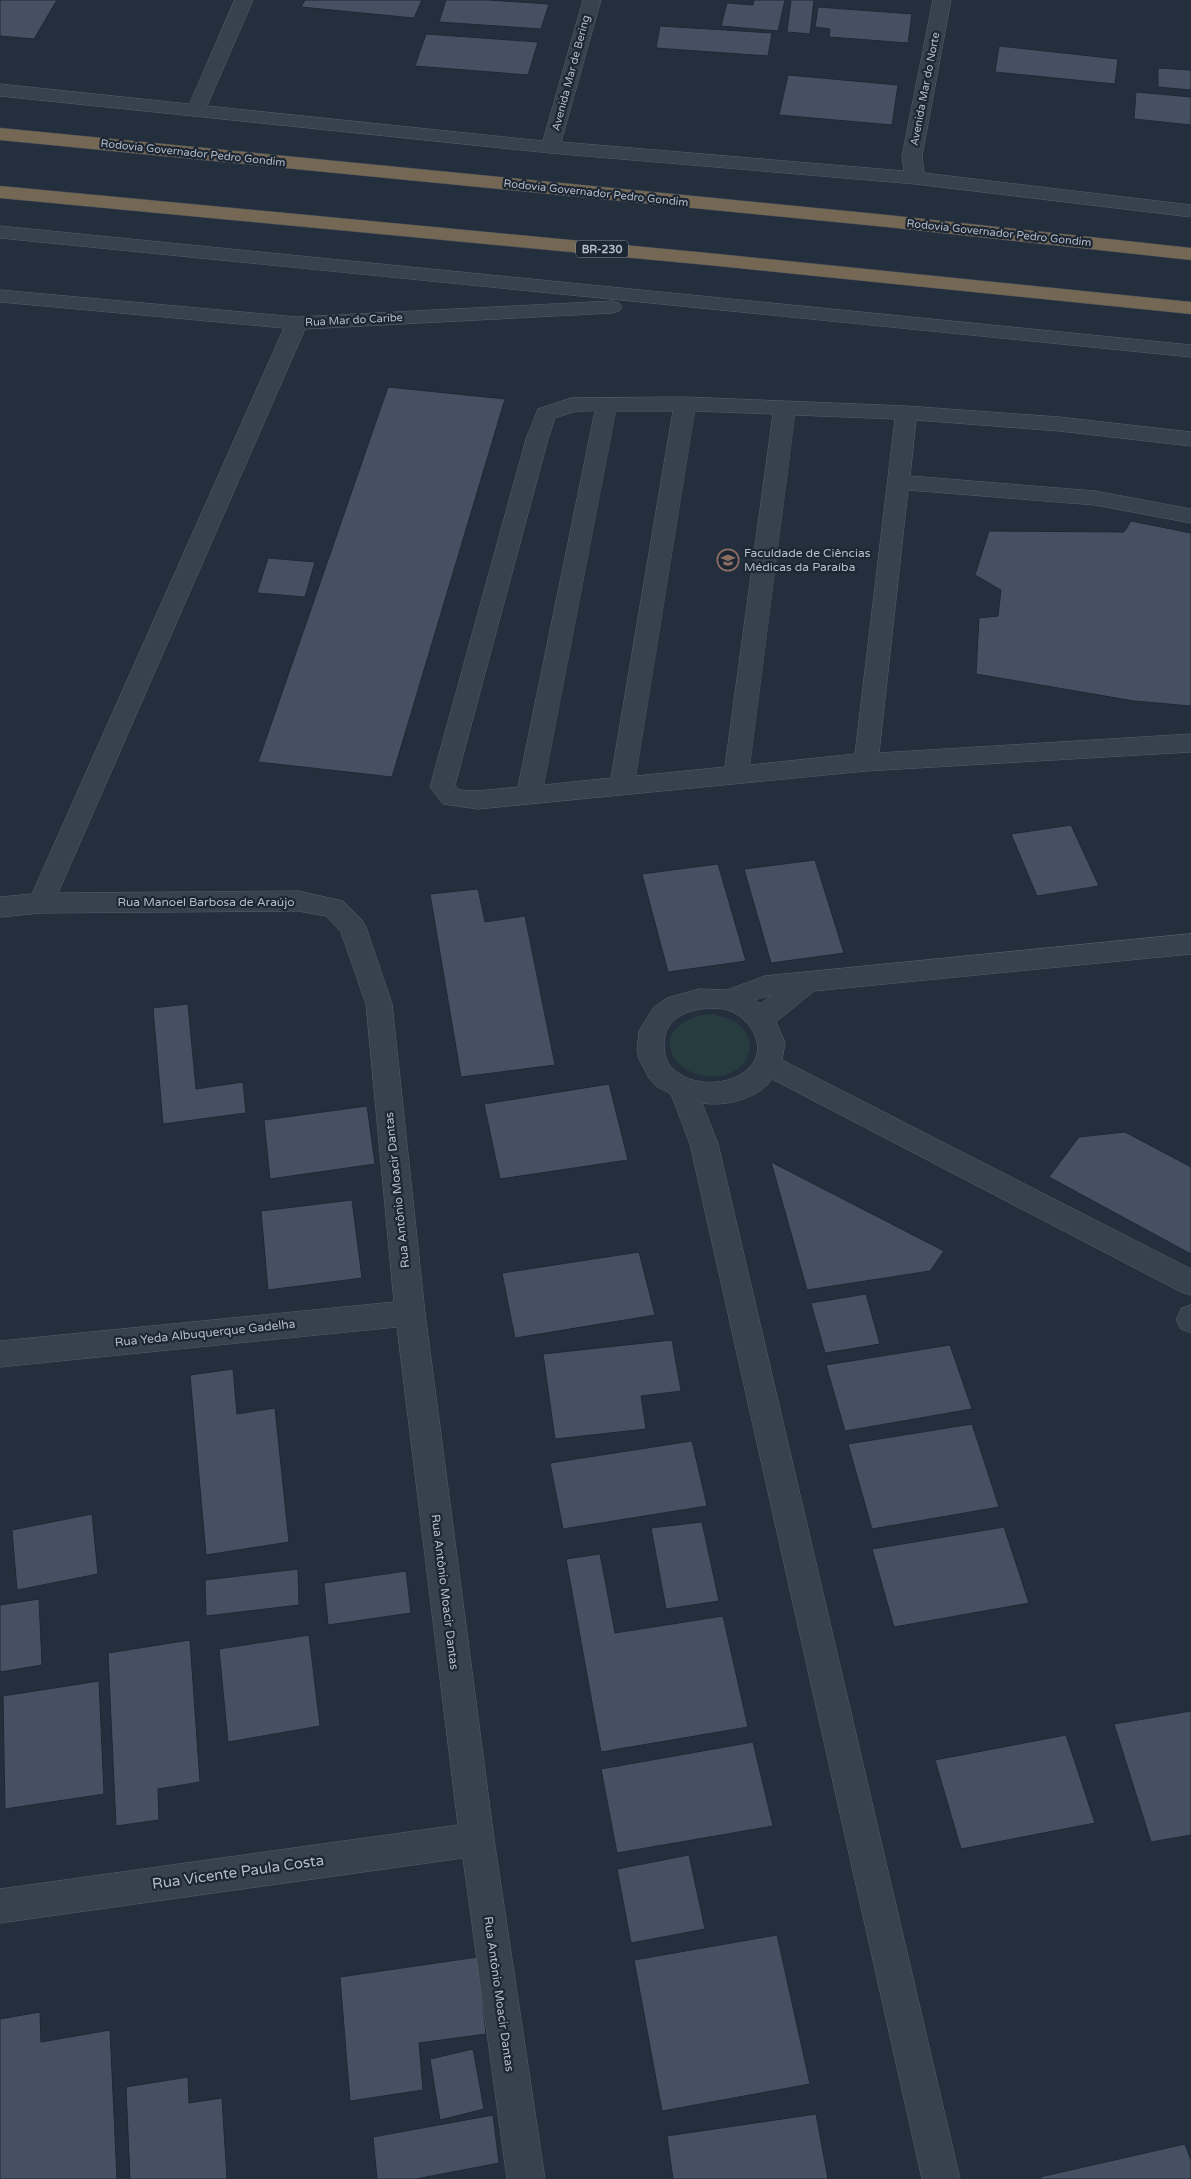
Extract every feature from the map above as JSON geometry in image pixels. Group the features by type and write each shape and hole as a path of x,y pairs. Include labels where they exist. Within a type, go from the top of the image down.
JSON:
{"highway":[{"name":"Rodovia Governador Pedro Gondim","path":"0,134 877,220 1191,254"},
{"name":"BR-230","path":"0,192 728,261 1191,308"}],"street":[{"path":"196,110 244,0"},
{"name":"Avenida Mar de Bering","path":"550,147 562,113 581,28 592,0"},
{"name":"Avenida Mar do Norte","path":"914,178 912,156 942,0"},
{"path":"0,90 550,147 914,178 1191,211"},
{"path":"0,232 1191,351"},
{"name":"Rua Mar do Caribe","path":"0,296 297,323 708,303"},
{"path":"41,903 297,323"},
{"path":"622,786 685,404"},
{"path":"1191,439 1059,424 906,413 685,404 571,405 546,414 534,449 442,787 452,798 478,800 866,762 1191,743"},
{"path":"528,796 607,405"},
{"path":"736,775 785,408"},
{"path":"866,762 906,413"},
{"path":"898,482 1095,498 1191,516"},
{"name":"Rua Manoel Barbosa de Araújo","path":"0,907 41,903 298,901 334,908 353,927 378,1004"},
{"path":"728,1000 765,986 1191,944"},
{"path":"760,1019 809,981"},
{"path":"709,998 728,1000 746,1008 760,1019 769,1034 772,1049 768,1065 757,1078 741,1088 722,1093 701,1093 682,1087 666,1077 654,1064 649,1048 651,1033 659,1018 672,1007 690,1000 709,998"},
{"name":"Rua Antônio Moacir Dantas","path":"378,1004 410,1312 477,1839 526,2179"},
{"path":"768,1065 1191,1283"},
{"path":"682,1087 704,1144 941,2179"},
{"path":"704,1144 722,1093"},
{"name":"Rua Yeda Albuquerque Gadelha","path":"0,1354 410,1312"},
{"name":"Rua Vicente Paula Costa","path":"0,1906 477,1839"}],"green space":[{"path":"710,1014 731,1020 744,1030 750,1042 749,1054 742,1065 731,1073 716,1076 689,1071 676,1060 671,1051 670,1042 677,1028 692,1018"}],"building":[{"path":"0,0 57,0 34,39 0,36"},
{"path":"305,0 422,0 414,18 301,7"},
{"path":"446,0 488,0 549,4 541,29 439,22"},
{"path":"754,0 785,0 778,31 721,26 727,3 753,5"},
{"path":"791,0 814,0 810,34 787,32"},
{"path":"818,7 912,14 908,43 829,37 830,29 815,27"},
{"path":"660,26 772,33 768,56 656,48"},
{"path":"426,34 538,42 528,75 415,66"},
{"path":"999,46 1118,59 1115,84 995,72"},
{"path":"1158,68 1191,70 1191,90 1158,87"},
{"path":"788,75 898,85 892,125 779,115"},
{"path":"1136,92 1191,97 1191,125 1134,119"},
{"path":"388,387 505,399 392,777 258,762"},
{"path":"1131,521 1191,533 1191,706 1134,701 976,674 979,618 998,616 1001,590 975,575 989,531 1124,532"},
{"path":"268,558 315,562 305,597 257,593"},
{"path":"1071,825 1099,886 1037,896 1011,834"},
{"path":"815,860 844,953 771,963 744,869"},
{"path":"718,864 746,961 668,972 642,874"},
{"path":"478,889 485,922 525,916 555,1065 461,1077 430,894"},
{"path":"188,1004 196,1089 243,1082 246,1113 163,1124 153,1008"},
{"path":"609,1084 628,1160 500,1179 484,1104"},
{"path":"367,1106 375,1164 270,1179 264,1120"},
{"path":"1125,1132 1191,1167 1191,1254 1049,1177 1079,1137"},
{"path":"771,1162 944,1251 930,1271 807,1290"},
{"path":"352,1200 362,1278 268,1290 261,1211"},
{"path":"639,1252 655,1315 515,1338 502,1273"},
{"path":"866,1294 880,1344 825,1353 811,1303"},
{"path":"672,1340 681,1391 641,1396 646,1429 555,1439 543,1354"},
{"path":"950,1345 972,1409 845,1431 826,1365"},
{"path":"233,1369 237,1414 275,1408 289,1542 206,1555 190,1375"},
{"path":"972,1424 999,1507 872,1529 848,1444"},
{"path":"692,1441 707,1506 563,1529 550,1463"},
{"path":"92,1514 98,1574 17,1590 12,1530"},
{"path":"702,1522 719,1601 666,1609 651,1528"},
{"path":"1004,1527 1029,1603 894,1627 872,1549"},
{"path":"600,1554 615,1633 723,1616 748,1727 601,1752 566,1559"},
{"path":"298,1569 299,1605 206,1616 205,1580"},
{"path":"406,1571 411,1613 328,1625 324,1583"},
{"path":"39,1599 42,1665 0,1672 0,1605"},
{"path":"309,1635 320,1726 228,1742 219,1649"},
{"path":"190,1640 200,1782 158,1789 159,1820 116,1826 108,1653"},
{"path":"99,1681 104,1794 5,1809 3,1696"},
{"path":"1191,1711 1191,1835 1151,1842 1114,1724"},
{"path":"1066,1735 1095,1823 961,1849 935,1760"},
{"path":"753,1742 773,1826 617,1853 601,1769"},
{"path":"689,1855 705,1929 631,1943 617,1869"},
{"path":"777,1935 810,2084 662,2111 634,1960"},
{"path":"478,1957 486,2034 419,2043 423,2090 350,2101 340,1977"},
{"path":"40,2012 41,2042 110,2030 117,2179 0,2179 0,2019"},
{"path":"473,2049 484,2109 440,2120 430,2059"},
{"path":"188,2077 189,2103 222,2098 227,2179 130,2179 126,2087"},
{"path":"816,2114 828,2179 673,2179 667,2136"},
{"path":"493,2115 499,2163 416,2179 377,2179 373,2137"},
{"path":"1185,2144 1191,2160 1191,2179 1041,2179 1040,2177"}],"place":[{"name":"Faculdade de Ciências Médicas da Paraíba","path":"728,560"}]}
